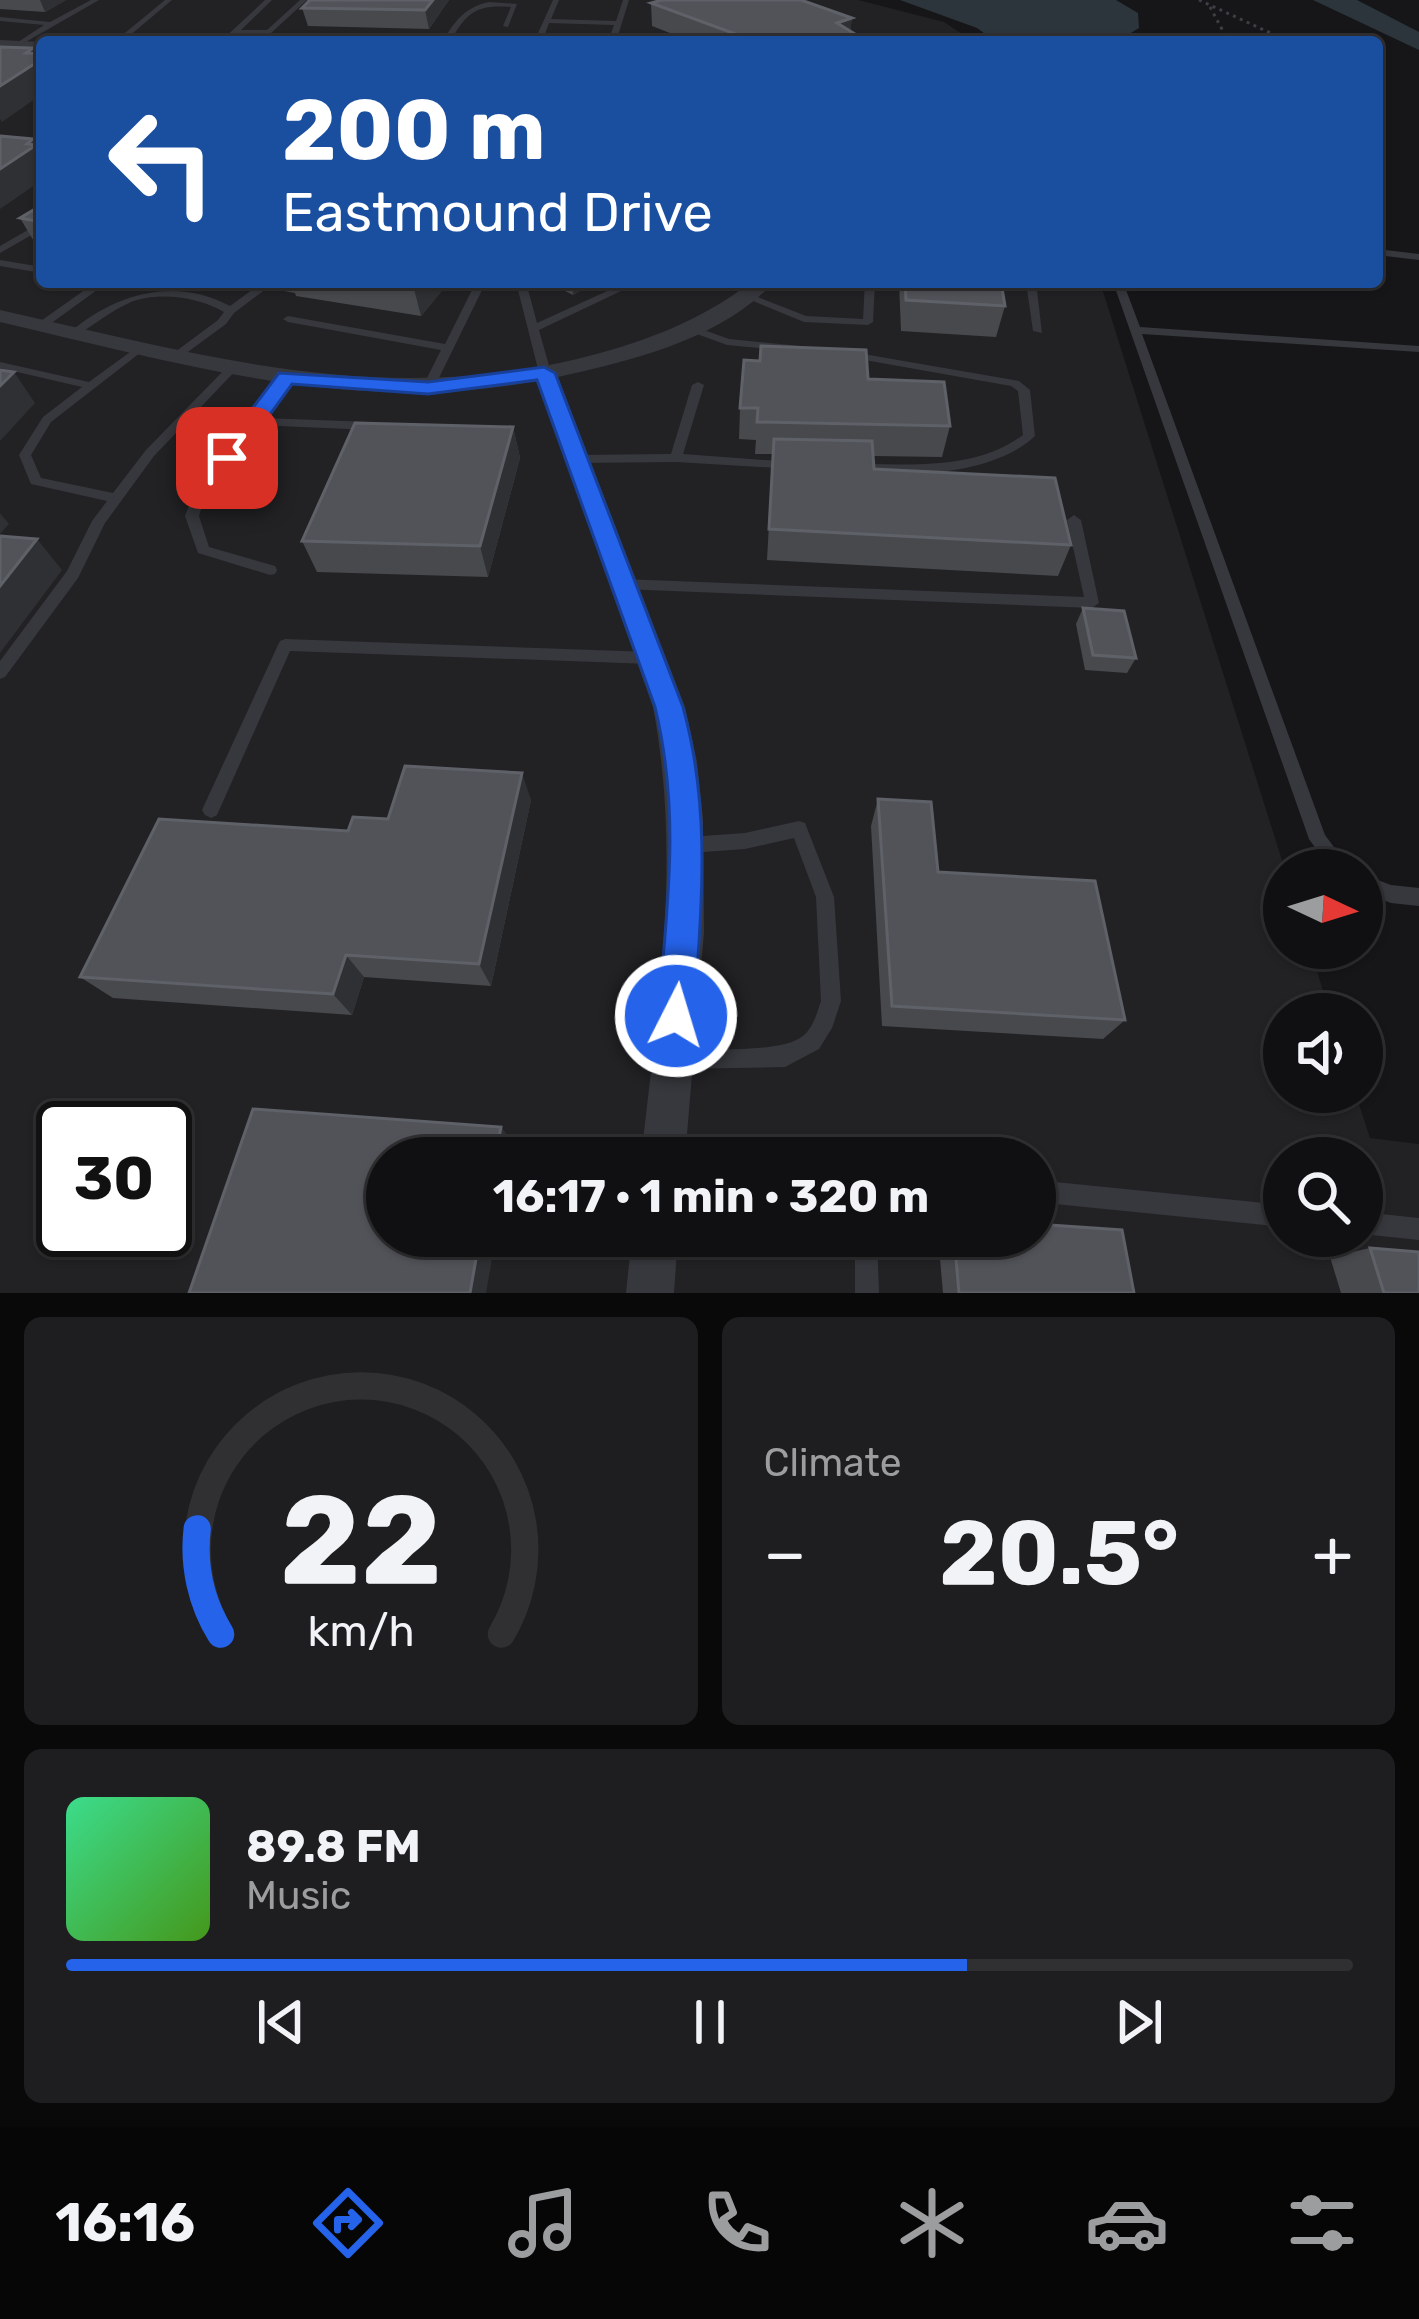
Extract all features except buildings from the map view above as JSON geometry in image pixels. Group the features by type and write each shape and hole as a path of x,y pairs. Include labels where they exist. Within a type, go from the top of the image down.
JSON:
{"street":[{"path":"4,321 286,378 428,388 544,373 644,347 690,328 755,289"},
{"path":"544,373 650,658 682,758 689,844 665,1137"},
{"path":"650,1293 653,1257"}],"lane":[{"path":"6,46 96,0"},
{"path":"125,36 169,0"},
{"path":"230,36 269,0"},
{"path":"234,32 269,32 304,0"},
{"path":"541,36 556,0"},
{"path":"614,36 626,0"},
{"path":"449,36 465,8 481,1 514,5 506,26"},
{"path":"0,20 51,24"},
{"path":"547,21 618,22"},
{"path":"0,250 36,229"},
{"path":"1383,253 1419,257"},
{"path":"0,262 36,269"},
{"path":"41,325 94,288"},
{"path":"126,299 136,288"},
{"path":"177,355 262,288"},
{"path":"428,388 478,288"},
{"path":"523,288 544,373"},
{"path":"533,329 621,288"},
{"path":"755,289 804,319 868,322 870,288"},
{"path":"1032,288 1038,331"},
{"path":"1120,288 1318,839 1326,849"},
{"path":"75,332 126,299 146,292 213,299 230,311"},
{"path":"288,319 449,348"},
{"path":"690,328 727,342 895,360 1015,383 1024,390 1029,436 1015,449 947,466 837,467"},
{"path":"1136,330 1419,349"},
{"path":"116,498 36,481 25,455 47,420 141,346"},
{"path":"0,365 91,386"},
{"path":"0,673 73,574 116,498 150,452 232,367"},
{"path":"271,570 203,550 192,517 199,495 286,378"},
{"path":"676,458 698,385"},
{"path":"254,421 391,426"},
{"path":"576,459 676,458 816,466"},
{"path":"622,584 1092,603 1074,520"},
{"path":"212,810 285,645 650,658"},
{"path":"671,1060 785,1057 812,1042 831,1001 825,897 799,830 745,842 689,844"},
{"path":"1383,891 1419,896"},
{"path":"1056,1193 1263,1214"},
{"path":"1383,1225 1419,1229"},
{"path":"866,1257 867,1293"}],"path":[{"path":"1199,0 1276,36"},
{"path":"1210,7 1226,36"}],"shaded area":[{"path":"0,0 858,0 944,22 965,36 36,36 36,288 1102,288 1278,849 1263,849 1263,969 1316,969 1324,993 1263,993 1263,1113 1362,1113 1370,1137 1263,1137 1263,1257 1383,1257 1383,1140 1419,1144 1419,1293 0,1293"},
{"path":"900,0 1116,0 1138,13 1139,28 1126,36 988,36"},
{"path":"1313,0 1357,0 1419,32 1419,50"}],"route":[{"path":"227,458 286,378 428,388 544,373 669,707 682,758 689,844 676,1016"}]}
